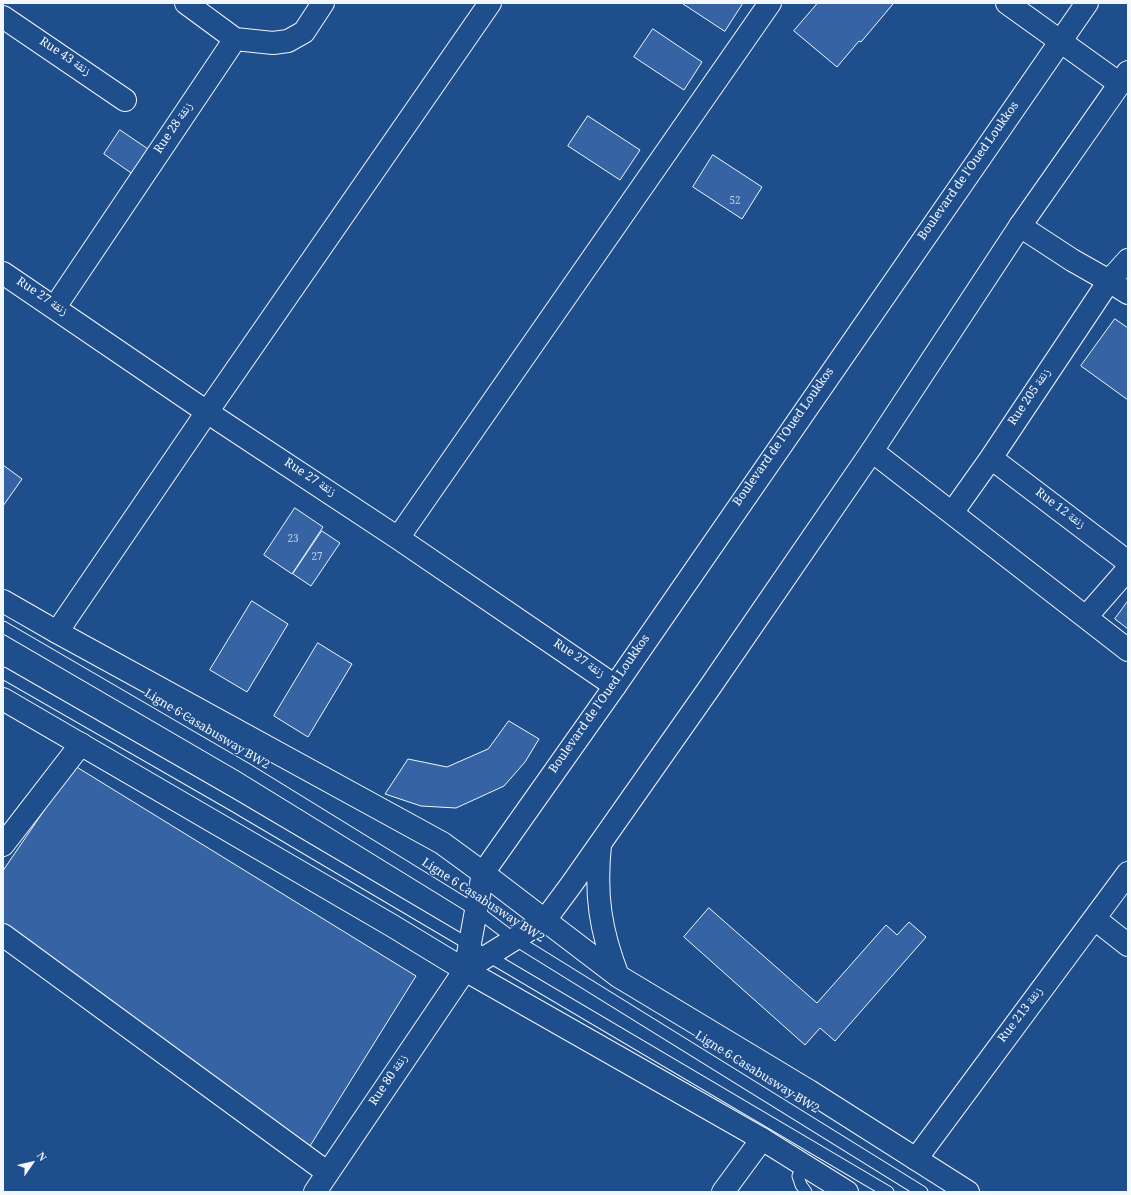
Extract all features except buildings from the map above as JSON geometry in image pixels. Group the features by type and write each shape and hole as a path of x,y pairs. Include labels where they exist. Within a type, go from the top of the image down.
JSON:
{"street":[{"path":"186,3 235,39 274,43 288,41 304,32 323,3"},
{"path":"57,632 490,3"},
{"path":"398,538 770,3"},
{"path":"465,970 479,951 514,939 546,920 710,688 872,451 1020,226 1124,78 1060,41 1007,3"},
{"name":"Boulevard de l'Oued Loukkos","path":"483,873 615,686 1087,3"},
{"name":"Rue 43 زنقة","path":"3,16 124,100"},
{"name":"Rue 28 زنقة","path":"55,307 235,39"},
{"path":"1020,226 1072,260 1128,293"},
{"name":"Rue 205 زنقة","path":"952,514 1109,281 1128,260"},
{"name":"Rue 27 زنقة","path":"3,273 207,412 398,538 615,686"},
{"path":"872,451 1128,650"},
{"name":"Rue 12 زنقة","path":"991,458 1128,562"},
{"path":"1086,617 1128,568"},
{"path":"3,601 442,843 546,920 618,976 809,1091 968,1192"},
{"path":"3,700 391,924 465,970 762,1139 847,1192"},
{"path":"3,845 81,744"},
{"path":"600,845 597,869 600,916 618,976"},
{"path":"479,951 477,911 483,873"},
{"name":"Rue 213 زنقة","path":"916,1159 1128,873"},
{"path":"1095,919 1128,945"},
{"path":"3,935 328,1173"},
{"name":"Rue 80 زنقة","path":"315,1192 465,970"},
{"path":"723,1192 762,1139"}],"lane":[{"name":"Ligne 6 Casabusway BW2","path":"3,627 245,768 477,911 514,939 922,1192"},
{"path":"3,673 231,804 888,1192"},
{"path":"803,1165 798,1176 801,1185 806,1192"}]}
